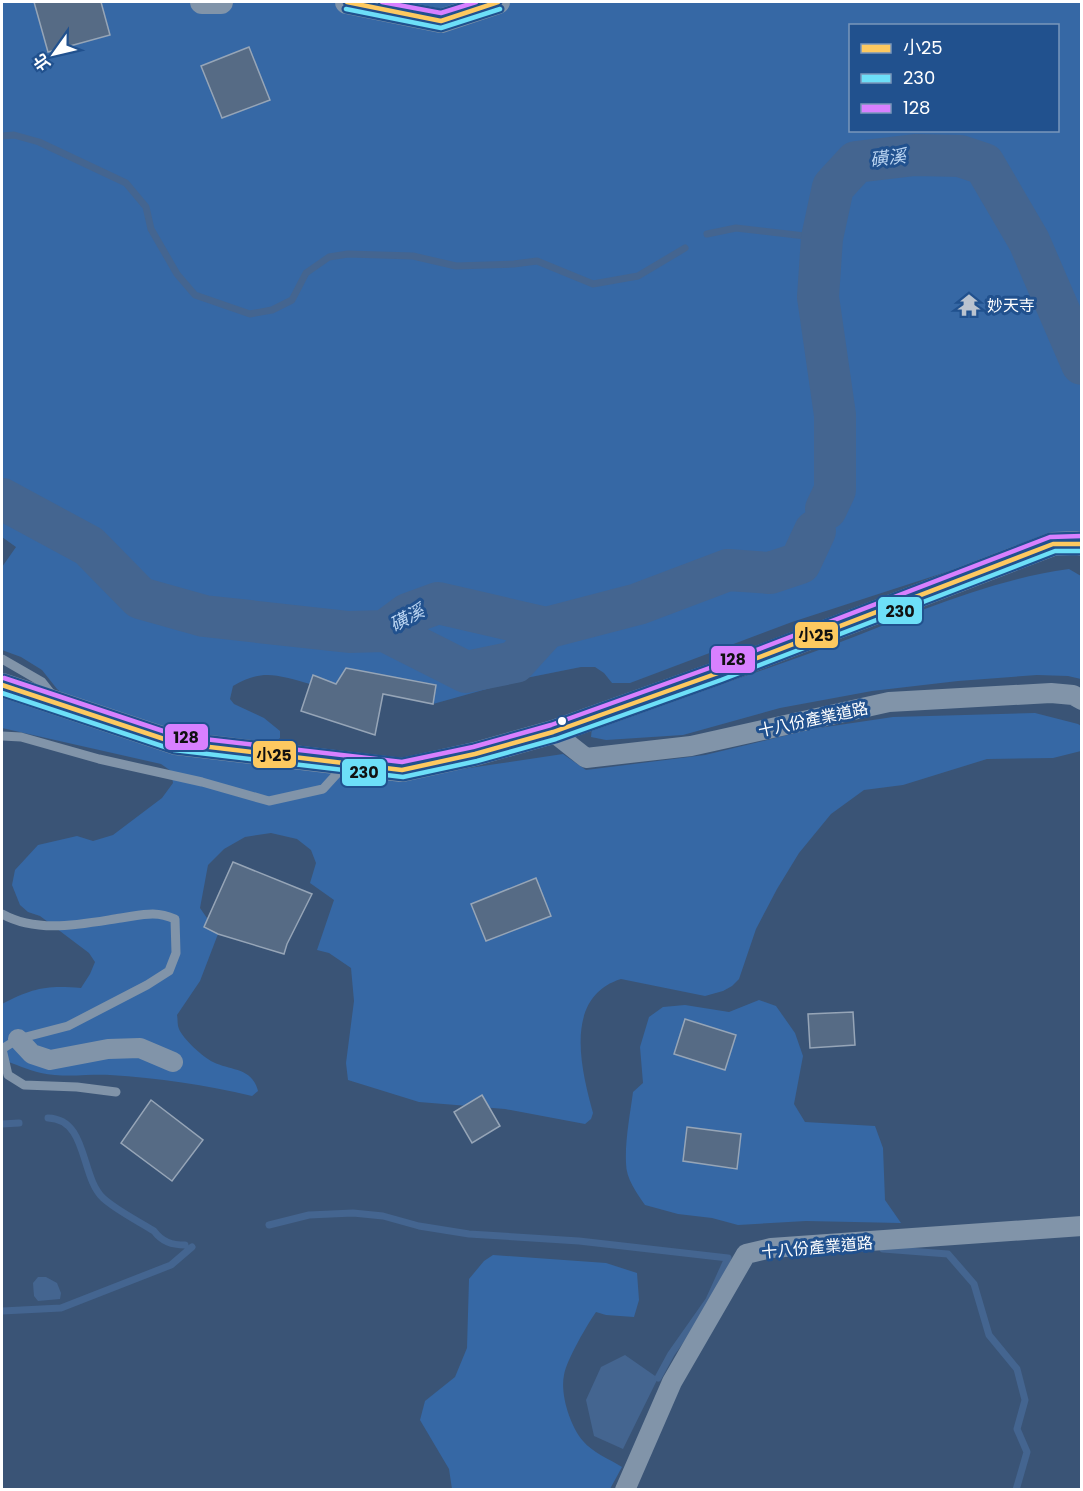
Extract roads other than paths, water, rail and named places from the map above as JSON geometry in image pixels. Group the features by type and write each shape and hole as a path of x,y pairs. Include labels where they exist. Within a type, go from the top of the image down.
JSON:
{"street":[{"path":"202,2 220,2"},
{"path":"347,2 441,21 498,2"},
{"path":"2,685 176,743 402,770 475,754 553,732 718,673 1053,544 1082,544"},
{"name":"十八份產業道路","path":"553,732 586,758 691,746 889,702 1051,693 1073,695 1082,700"},
{"path":"18,1039 32,1054 50,1060 108,1049 140,1047 172,1062"},
{"name":"十八份產業道路","path":"625,1490 672,1382 746,1254 771,1248 1082,1227"}],"lane":[{"path":"2,659 42,682 58,703"},
{"path":"2,736 21,737 99,759 202,782 269,801 323,789 348,762"},
{"path":"2,914 40,926 79,924 161,913 175,919 176,953 169,970 147,986 68,1026 18,1039 2,1049 8,1075 24,1085 77,1087 116,1092"}],"waterway":[{"path":"2,136 14,135 39,142 126,183 146,207 151,229 177,274 195,295 250,314 272,310 292,300 306,273 329,257 348,254 413,256 456,266 537,261 593,284 638,276 685,248"},
{"name":"磺溪","path":"826,509 835,490 835,415 818,297 822,238 833,187 856,162 915,155 960,156 984,164 1029,241 1082,364"},
{"path":"707,234 736,228 822,238"},
{"name":"磺溪","path":"2,499 89,546 140,598 204,616 349,632 385,631 408,614 438,603 546,628 638,604 728,570 770,573 800,563 815,531"},
{"path":"385,631 466,672 515,662 546,628"},
{"path":"48,1118 61,1121 77,1138 90,1176 103,1198 164,1240 185,1245"},
{"path":"2,1124 19,1123"},
{"path":"269,1225 309,1215 353,1213 383,1216 419,1226 469,1234 579,1241 728,1258 709,1300 671,1354 658,1378"},
{"path":"2,1311 61,1308 171,1265 192,1247"},
{"path":"883,1249 948,1254 974,1284 989,1335 1017,1369 1025,1400 1017,1429 1027,1452 1016,1490"}],"place":[{"name":"妙天寺","path":"969,305"}]}
